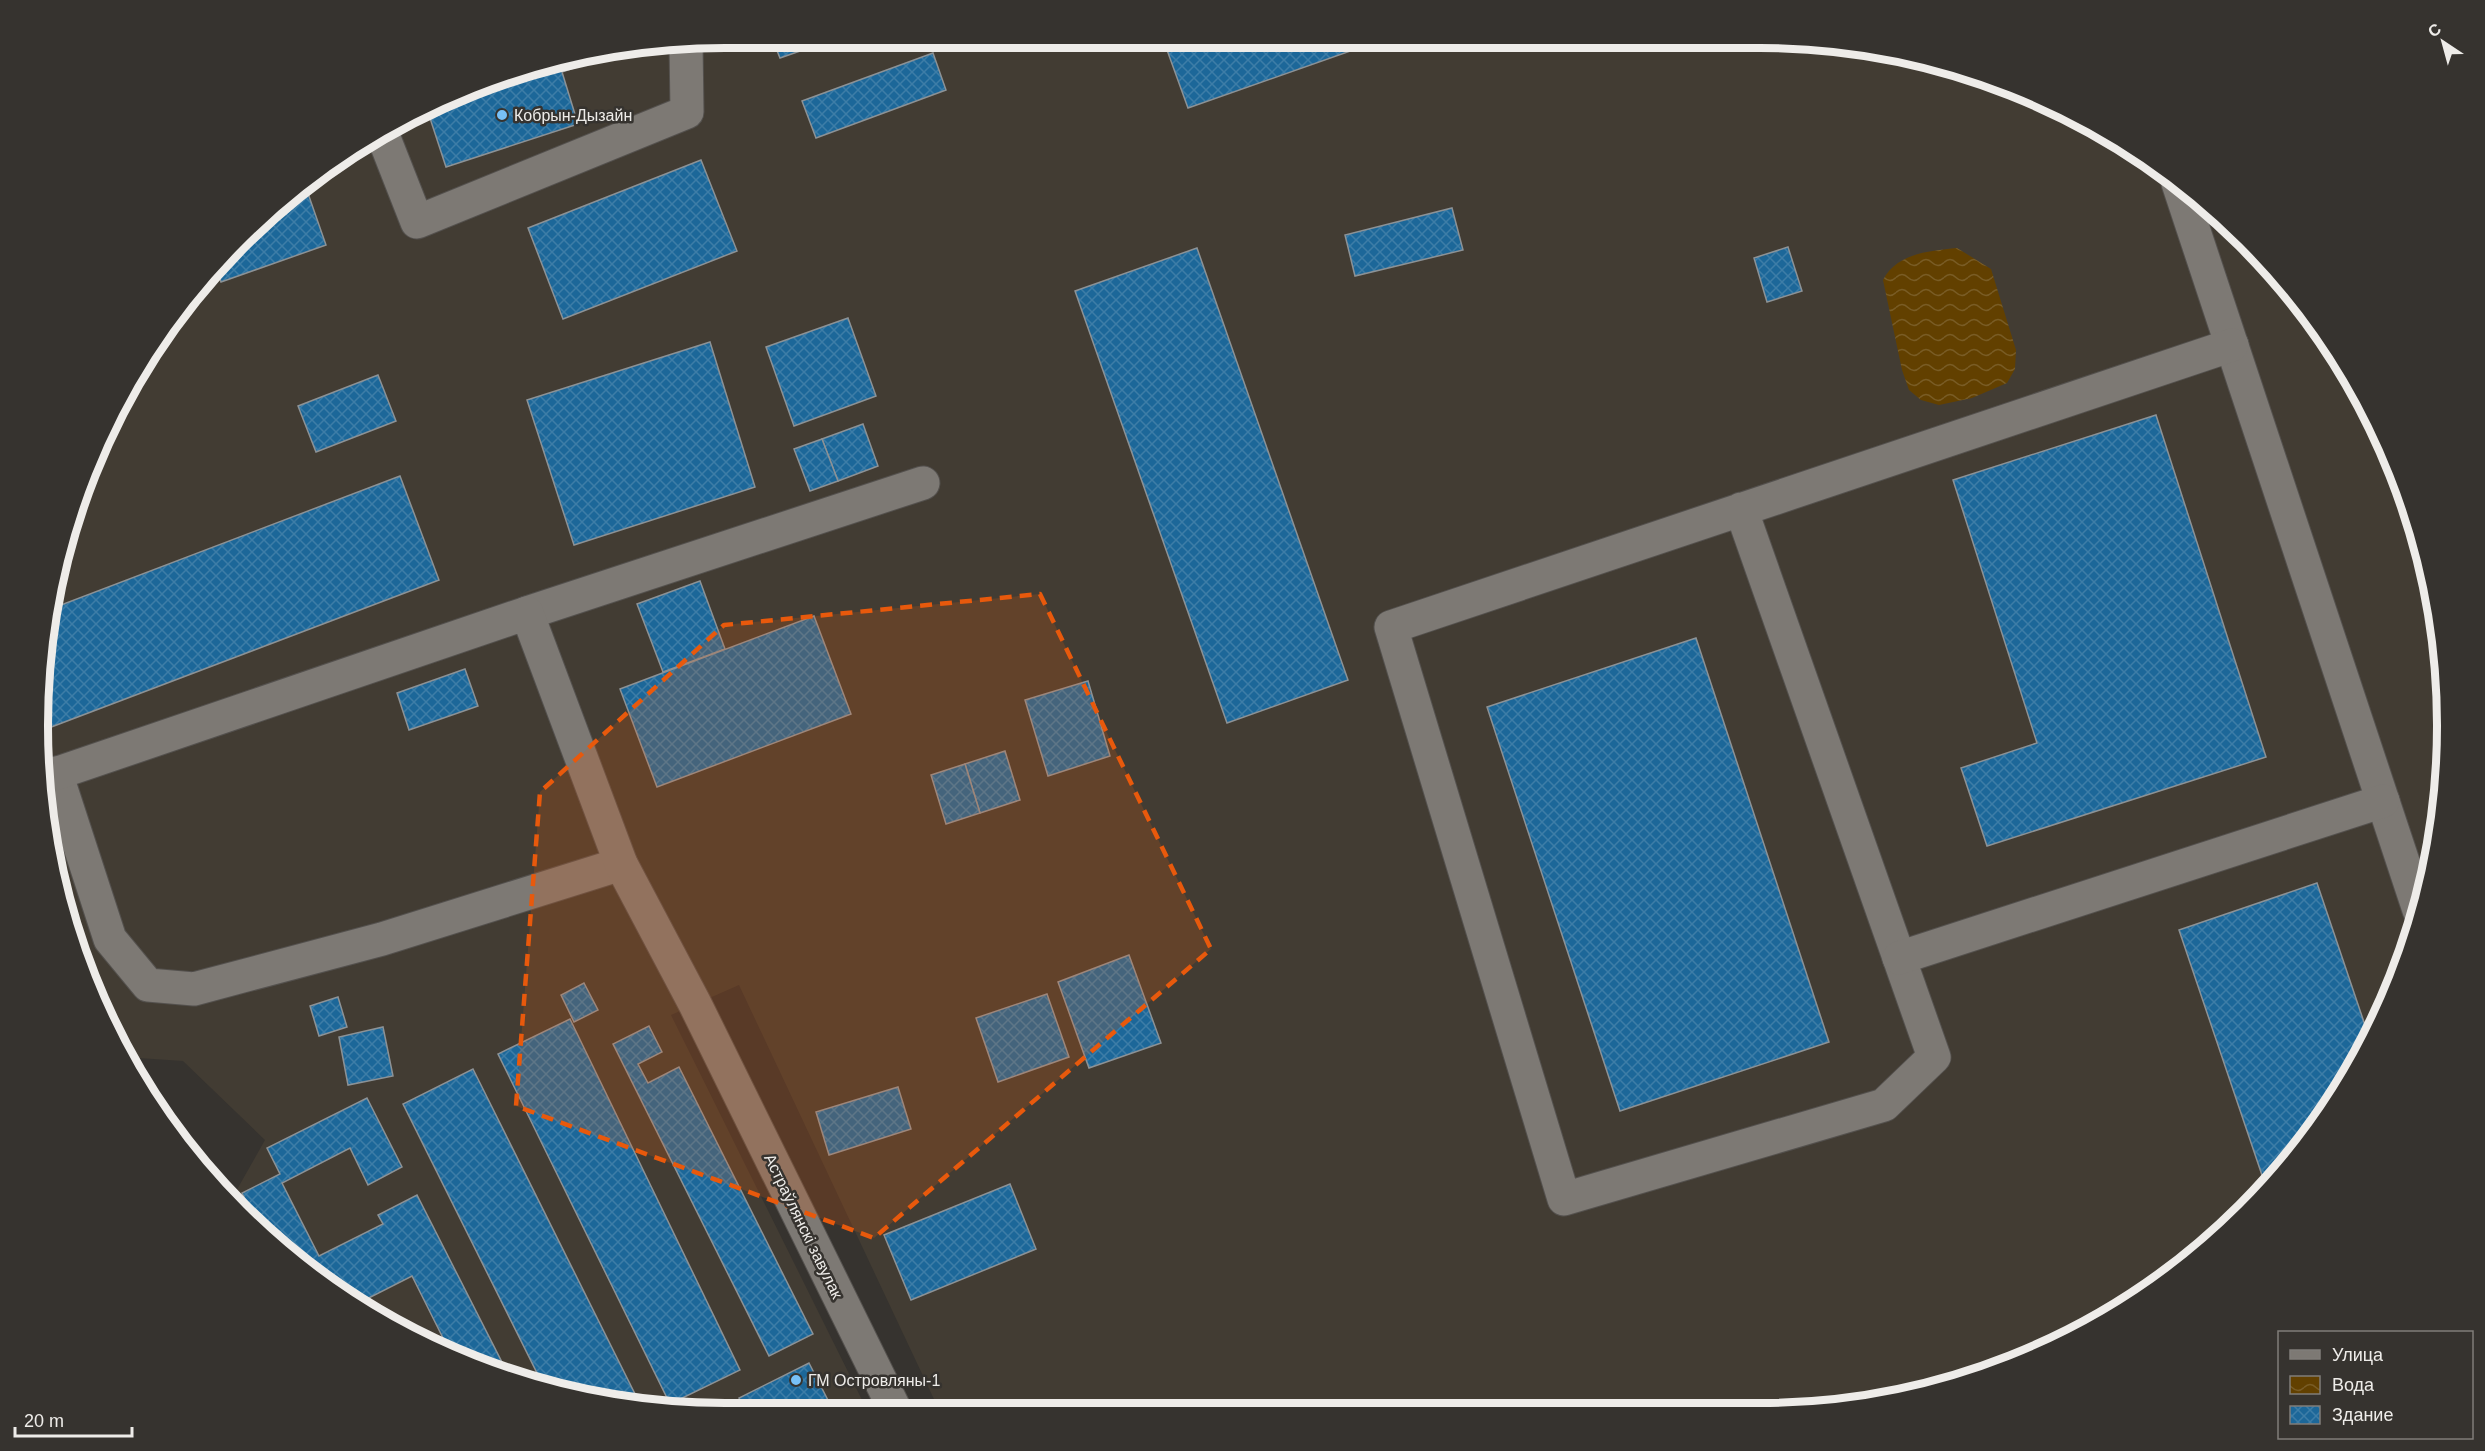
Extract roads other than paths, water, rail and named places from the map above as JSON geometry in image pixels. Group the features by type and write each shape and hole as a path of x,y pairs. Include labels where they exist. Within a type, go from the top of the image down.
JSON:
{"street":[{"path":"385,140 417,222 687,112 686,49"},
{"path":"2183,197 2415,897"},
{"path":"1741,509 1934,1057 1884,1105 1564,1199 1391,627 1741,509 2232,345"},
{"path":"621,864 382,939 194,989 148,985 110,939 50,776 527,613 923,483"},
{"name":"Астраўлянскі завулак","path":"527,613 621,864 712,1040 892,1403"},
{"path":"1899,958 2383,801"}],"water":[{"path":"1957,248 1991,269 2016,350 2015,369 2007,383 1972,398 1939,405 1921,400 1909,390 1902,370 1883,280 1889,271 1905,259 1925,252"}],"place":[{"name":"Кобрын-Дызайн","path":"502,115"},
{"name":"ГМ Островляны-1","path":"796,1380"}]}
